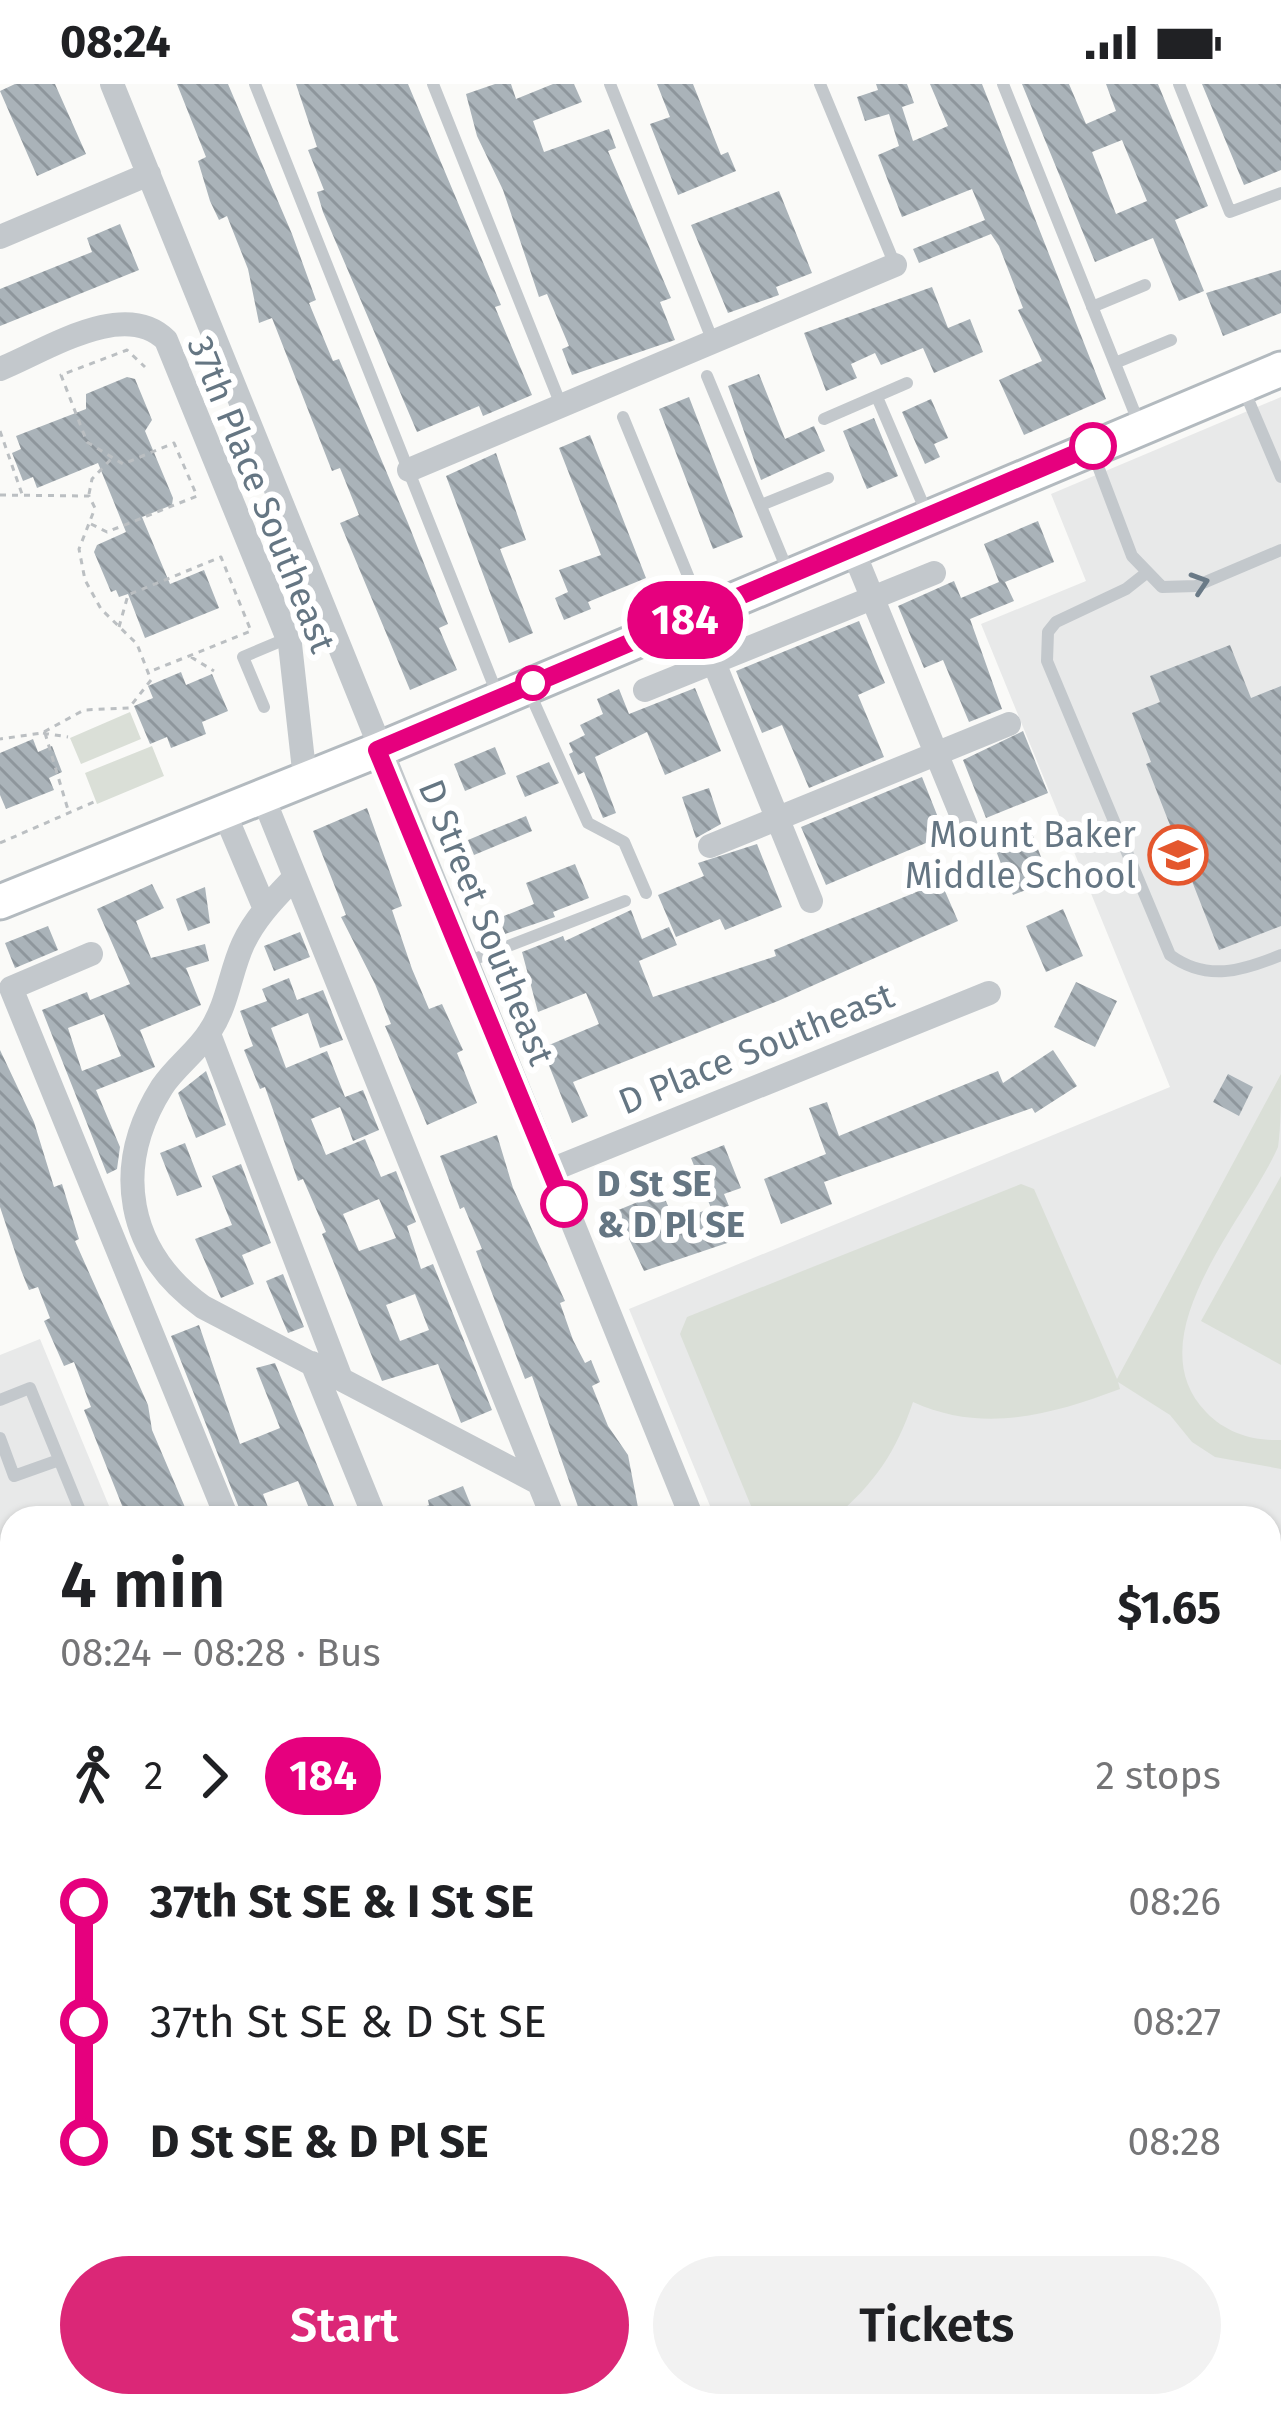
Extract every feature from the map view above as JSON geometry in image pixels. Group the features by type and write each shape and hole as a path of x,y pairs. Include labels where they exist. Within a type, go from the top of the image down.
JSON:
{"street":[{"name":"D Street Southeast","path":"112,84 377,750 687,1506"},
{"path":"0,236 149,174"},
{"path":"409,470 895,265"},
{"name":"37th Place Southeast","path":"0,369 102,327 132,323 158,332 172,350 288,638 298,680 305,779"},
{"path":"0,902 377,750 1281,369"},
{"path":"852,548 968,831"},
{"path":"645,690 934,573"},
{"path":"699,614 811,901"},
{"path":"710,846 1009,724"},
{"path":"262,796 548,1506"},
{"path":"224,812 265,909"},
{"path":"294,878 265,909 242,946 209,1034 177,1065 148,1110 130,1195 152,1257 171,1284 203,1306 539,1483"},
{"path":"91,954 11,988 222,1506"},
{"name":"D Place Southeast","path":"550,1170 989,993"},
{"path":"209,1034 340,1376"},
{"path":"101,1206 130,1195"},
{"path":"312,1364 370,1506"}],"lane":[{"path":"255,84 409,470 513,692 587,823 625,842 646,893"},
{"path":"433,84 561,405"},
{"path":"610,84 714,344"},
{"path":"820,84 895,265"},
{"path":"1003,84 1140,426"},
{"path":"1179,84 1230,212 1281,193"},
{"path":"1092,307 1145,285"},
{"path":"1115,363 1171,340"},
{"path":"707,376 790,575"},
{"path":"824,419 908,383"},
{"path":"1242,385 1281,477"},
{"path":"877,397 928,516"},
{"path":"623,417 699,614"},
{"path":"1091,446 1132,556 1162,587 1186,589 1281,550"},
{"path":"761,506 828,478"},
{"path":"1145,574 1126,589 1056,622 1048,632 1047,661 1170,955 1213,973 1234,972 1281,955"},
{"path":"264,707 243,657 288,638"},
{"path":"466,963 625,901"},
{"path":"0,1400 30,1388 78,1506"},
{"path":"0,1438 14,1476 59,1460"}],"path":[{"path":"89,523 107,532 197,496 174,443 123,464 87,442 61,376 127,350 145,367"},
{"path":"0,431 22,496"},
{"path":"44,733 84,710 130,708 151,680 137,644 119,628 85,580 79,549 94,508 89,496 92,479 112,458"},
{"path":"0,495 89,496"},
{"path":"119,628 128,595 221,556 251,631 148,672"},
{"path":"189,656 214,671"},
{"path":"44,733 70,815"},
{"path":"0,739 44,733 68,737"},
{"path":"0,843 96,801"}],"shaded area":[{"name":"Mount Baker Middle School","path":"1281,397 1281,1506 710,1506 629,1309 1170,1087 981,624 1086,581 1051,494"},
{"path":"130,712 141,739 81,764 70,738"},
{"path":"152,746 164,776 97,804 85,773"},
{"path":"1281,1074 1278,1147 1203,1279 1182,1349 1187,1382 1206,1412 1240,1434 1281,1440 1281,1469 1215,1457 1192,1442 1170,1415 1118,1382 1120,1389 1017,1417 965,1417 913,1402 882,1466 846,1506 751,1506 680,1334 687,1317 1021,1184 1034,1189 1117,1379"},
{"path":"1281,1176 1281,1365 1201,1321"},
{"path":"40,1339 109,1506 0,1506 0,1355"}],"building":[{"path":"15,84 55,84 86,154 37,176 0,91"},
{"path":"177,84 228,84 292,234 316,300 309,303 333,361 339,359 448,624 439,628 457,670 410,690 340,523 359,515 340,468 332,471 272,318 259,323 248,269 227,216 219,220 210,201 198,161 206,157"},
{"path":"296,84 408,84 501,305 495,307 532,395 483,416 479,406 417,432 323,212 317,192 324,190 308,150 317,147"},
{"path":"511,84 516,99 553,84 574,84 582,102 533,121 544,152 609,129 616,148 608,151 671,298 660,302 675,340 572,375 562,349 569,346 547,294 539,297 503,190 477,136 466,94"},
{"path":"657,84 693,84 721,155 728,152 736,171 678,195 650,124 670,117"},
{"path":"876,84 907,84 914,103 902,107 913,141 948,126 930,84 982,84 1106,399 1024,435 999,380 1042,361 1018,310 1023,308 999,246 991,234 919,263 913,249 985,220 972,189 902,217 878,155 899,146 889,114 865,121 857,97 878,90"},
{"path":"1022,84 1069,84 1086,124 1116,111 1106,84 1158,84 1208,206 1175,220 1204,291 1179,301 1153,238 1095,262","holes":["1122,140 1147,201 1116,214 1092,152"]},
{"path":"1202,84 1281,84 1281,170 1244,185"},
{"path":"779,191 812,273 776,287 779,295 728,313 691,225"},
{"path":"120,224 139,270 0,326 0,289 92,252 87,238"},
{"path":"1281,270 1281,313 1223,336 1206,293"},
{"path":"932,287 948,328 970,319 983,352 934,373 923,348 881,365 875,353 851,364 857,378 826,391 804,333"},
{"path":"759,374 785,439 814,426 825,451 761,480 728,386"},
{"path":"127,377 135,379 152,420 145,431 173,498 172,505 142,517 170,584 204,570 219,608 145,638 128,594 119,597 116,590 111,592 94,552 97,545 126,532 98,463 37,488 33,477 23,481 12,453 21,449 16,436 86,409 86,394"},
{"path":"689,397 743,537 713,549 659,409"},
{"path":"931,399 948,438 934,444 940,457 925,464 902,412"},
{"path":"874,418 898,476 867,489 843,431"},
{"path":"590,435 646,578 588,602 591,609 564,620 555,598 568,592 559,570 601,555 559,448"},
{"path":"496,453 526,540 500,549 533,633 509,643 446,476"},
{"path":"1038,521 1054,562 1005,582 1014,601 970,619 1002,709 969,722 943,660 924,668 898,606 954,581 961,598 999,582 984,544"},
{"path":"859,621 885,683 858,695 884,757 809,788 782,725 762,733 736,671"},
{"path":"1230,645 1251,698 1281,686 1281,926 1219,950 1146,764 1151,762 1132,713 1160,702 1150,676"},
{"path":"181,672 186,685 212,674 228,711 202,722 206,734 171,748 167,737 150,744 134,706 153,698 148,686"},
{"path":"695,688 721,751 665,775 647,732 595,757 616,813 603,818 584,772 578,775 569,754 573,752 569,743 585,735 580,725 603,714 597,699 619,689 629,714"},
{"path":"1023,731 1048,793 986,818 963,760"},
{"path":"33,739 38,752 52,746 62,772 49,778 54,790 6,809 0,795 0,753"},
{"path":"495,747 506,774 465,791 454,764"},
{"path":"549,762 559,783 525,797 516,776"},
{"path":"922,777 945,835 826,885 801,827"},
{"path":"709,788 721,824 696,838 682,797"},
{"path":"367,808 402,906 392,910 412,969 429,1009 442,1004 463,1050 457,1053 477,1103 427,1125 385,1026 391,1024 375,984 341,917 346,915 313,831"},
{"path":"526,816 532,831 474,855 468,840"},
{"path":"1032,833 1050,881 1013,895 995,848"},
{"path":"757,844 782,907 725,930 720,919 676,937 658,895 704,876 698,863"},
{"path":"575,864 589,898 553,912 555,917 505,934 499,918 534,904 526,883"},
{"path":"941,882 958,921 778,1001 573,1082 588,1116 572,1123 542,1048 599,1024 586,993 538,1012 522,952 563,936 565,941 631,910 642,939 669,927 677,945 639,961 653,997 776,956 774,950"},
{"path":"152,884 164,908 136,921 151,958 205,944 209,961 186,968 201,1005 140,1030 155,1067 96,1090 120,1147 117,1169 107,1174 42,1010 87,992 90,1000 130,984 97,909","holes":["104,1014 121,1056 82,1071 68,1028"]},
{"path":"205,887 210,923 188,931 176,899"},
{"path":"1063,909 1083,956 1046,972 1026,926"},
{"path":"48,926 58,950 15,968 5,943"},
{"path":"300,932 310,957 274,971 264,946"},
{"path":"289,978 297,1000 323,990 343,1040 320,1048 308,1013 271,1028 286,1068 327,1051 345,1097 363,1090 379,1130 353,1141 340,1107 311,1119 326,1155 365,1139 381,1177 396,1171 416,1222 407,1226 421,1269 433,1264 492,1410 461,1423 438,1364 382,1381 322,1234 326,1232 303,1179 298,1181 265,1087 260,1089 244,1050 253,1046 240,1011 267,1001 262,989","holes":["379,1199 396,1238 359,1251 343,1214","415,1294 429,1330 400,1341 386,1305"]},
{"path":"1076,982 1117,1001 1095,1047 1054,1027"},
{"path":"0,1050 34,1122 54,1187 62,1184 79,1239 75,1241 148,1405 152,1430 184,1506 122,1506 84,1410 91,1407 74,1362 64,1366 44,1321 50,1318 38,1287 29,1290 0,1207"},
{"path":"1053,1050 1077,1086 1035,1113 1032,1108 824,1182 832,1204 781,1224 764,1179 826,1154 809,1108 827,1102 839,1136 998,1071 1003,1083"},
{"path":"206,1071 226,1125 196,1138 178,1093"},
{"path":"1228,1074 1253,1087 1239,1116 1213,1102"},
{"path":"497,1135 513,1188 565,1301 560,1303 573,1340 585,1363 591,1360 600,1382 592,1386 608,1426 628,1455 638,1506 578,1506 532,1376 525,1379 476,1251 482,1249 440,1156"},
{"path":"185,1143 202,1187 177,1196 160,1153"},
{"path":"724,1145 741,1188 724,1194 742,1238 644,1271 616,1211 662,1192 675,1222 711,1208 691,1158"},
{"path":"241,1164 271,1243 242,1255 254,1284 221,1298 195,1239 232,1225 212,1176"},
{"path":"283,1274 304,1327 288,1333 266,1281"},
{"path":"199,1325 240,1444 280,1428 256,1368 275,1363 334,1506 308,1506 298,1481 263,1494 268,1506 238,1506 171,1336"},
{"path":"463,1486 471,1506 427,1506 428,1500"}],"bus line":[{"name":"184","path":"564,1204 377,750 1093,446"}],"place":[{"name":"Mount Baker Middle School","path":"1178,855"},
{"name":"D St SE & D Pl SE","path":"564,1204"}]}
